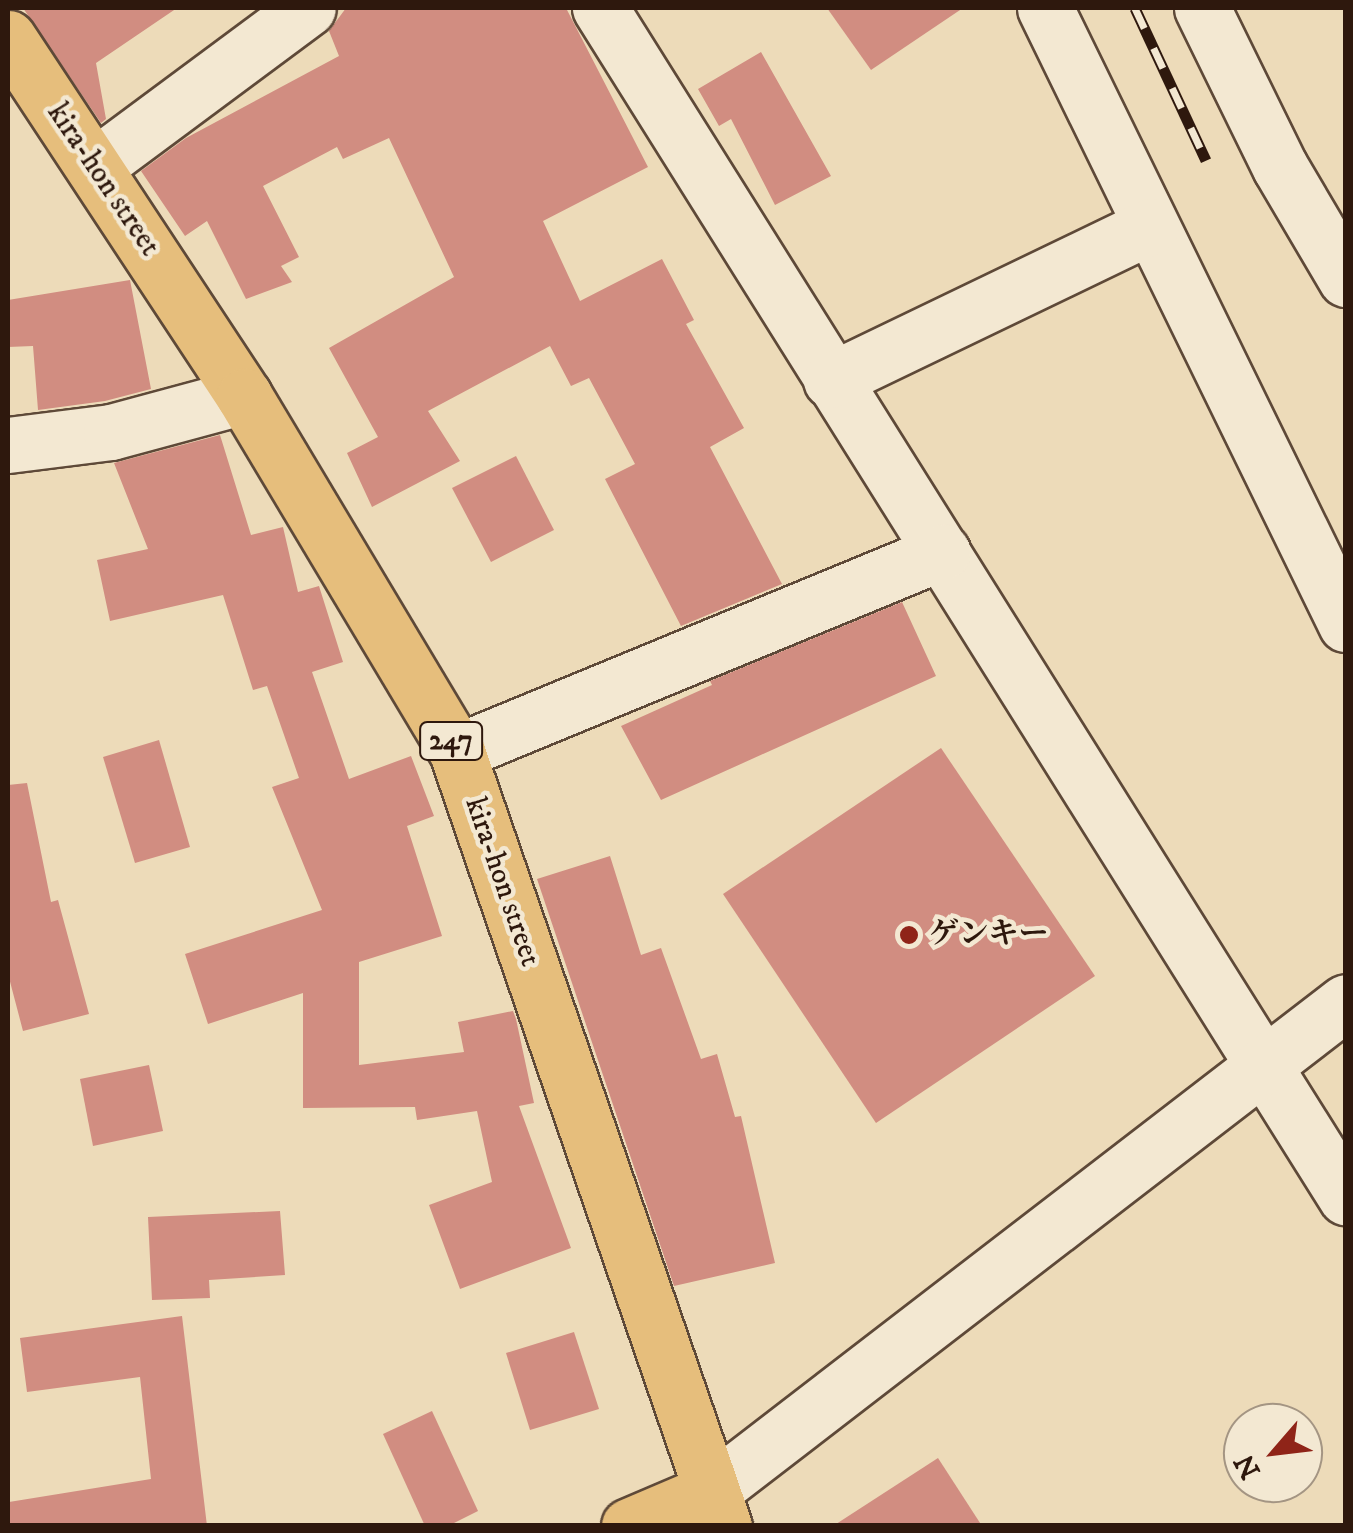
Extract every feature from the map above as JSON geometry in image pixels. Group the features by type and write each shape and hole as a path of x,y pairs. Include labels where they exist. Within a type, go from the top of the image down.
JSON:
{"main road":[{"name":"kira-hon street","path":"8,38 244,396 458,752 718,1508"},
{"path":"629,1526 718,1508"}],"street":[{"path":"95,166 308,8"},
{"path":"600,8 1346,1196"},
{"path":"1045,8 1346,624"},
{"path":"1202,8 1280,166 1346,279"},
{"path":"831,380 1151,226"},
{"path":"8,445 111,432 244,396"},
{"path":"458,752 942,552"},
{"path":"718,1508 1263,1064 1346,1002"}],"building":[{"path":"23,8 177,8 96,63 106,119 101,123"},
{"path":"346,8 566,8 648,167 543,221 580,301 662,259 694,320 686,324 744,428 710,447 782,584 681,626 605,479 635,464 589,378 571,386 550,346 428,411 460,461 372,507 347,453 378,437 329,348 454,277 389,138 343,159 337,147 263,186 299,257 281,266 292,282 246,299 207,221 185,236 141,171 186,138 339,56 329,31"},
{"path":"827,8 963,8 871,70"},
{"path":"761,52 831,176 775,205 731,119 719,126 698,89"},
{"path":"130,280 151,389 105,401 38,410 33,346 8,347 8,300"},
{"path":"220,435 251,535 283,527 298,592 319,586 343,662 312,672 349,779 411,756 434,816 407,826 442,936 359,962 359,1065 464,1052 458,1022 513,1011 516,1019 534,1103 519,1106 571,1248 460,1289 429,1205 492,1182 477,1111 417,1120 415,1107 303,1108 303,993 208,1024 185,954 322,910 272,787 299,778 267,686 253,690 223,595 110,621 97,560 148,549 114,463"},
{"path":"516,456 554,530 491,562 452,488"},
{"path":"902,602 936,676 661,800 621,726 712,685 710,681"},
{"path":"159,740 190,847 135,863 103,757"},
{"name":"ゲンキー","path":"941,748 1095,976 876,1123 723,894"},
{"path":"27,783 51,902 58,900 89,1014 23,1031 8,974 8,785"},
{"path":"610,856 641,955 661,948 701,1059 717,1054 735,1117 741,1116 775,1263 674,1286 537,879"},
{"path":"149,1065 163,1131 93,1146 80,1079"},
{"path":"280,1211 285,1275 209,1280 210,1298 152,1300 148,1217"},
{"path":"182,1316 207,1526 10,1526 9,1502 151,1479 140,1377 27,1392 20,1338"},
{"path":"574,1332 599,1409 530,1430 506,1353"},
{"path":"432,1411 478,1511 448,1526 425,1526 383,1434"},
{"path":"938,1458 982,1526 833,1526"}],"railway":[{"path":"1135,8 1206,160"}],"place":[{"name":"ゲンキー","path":"909,935"}]}
